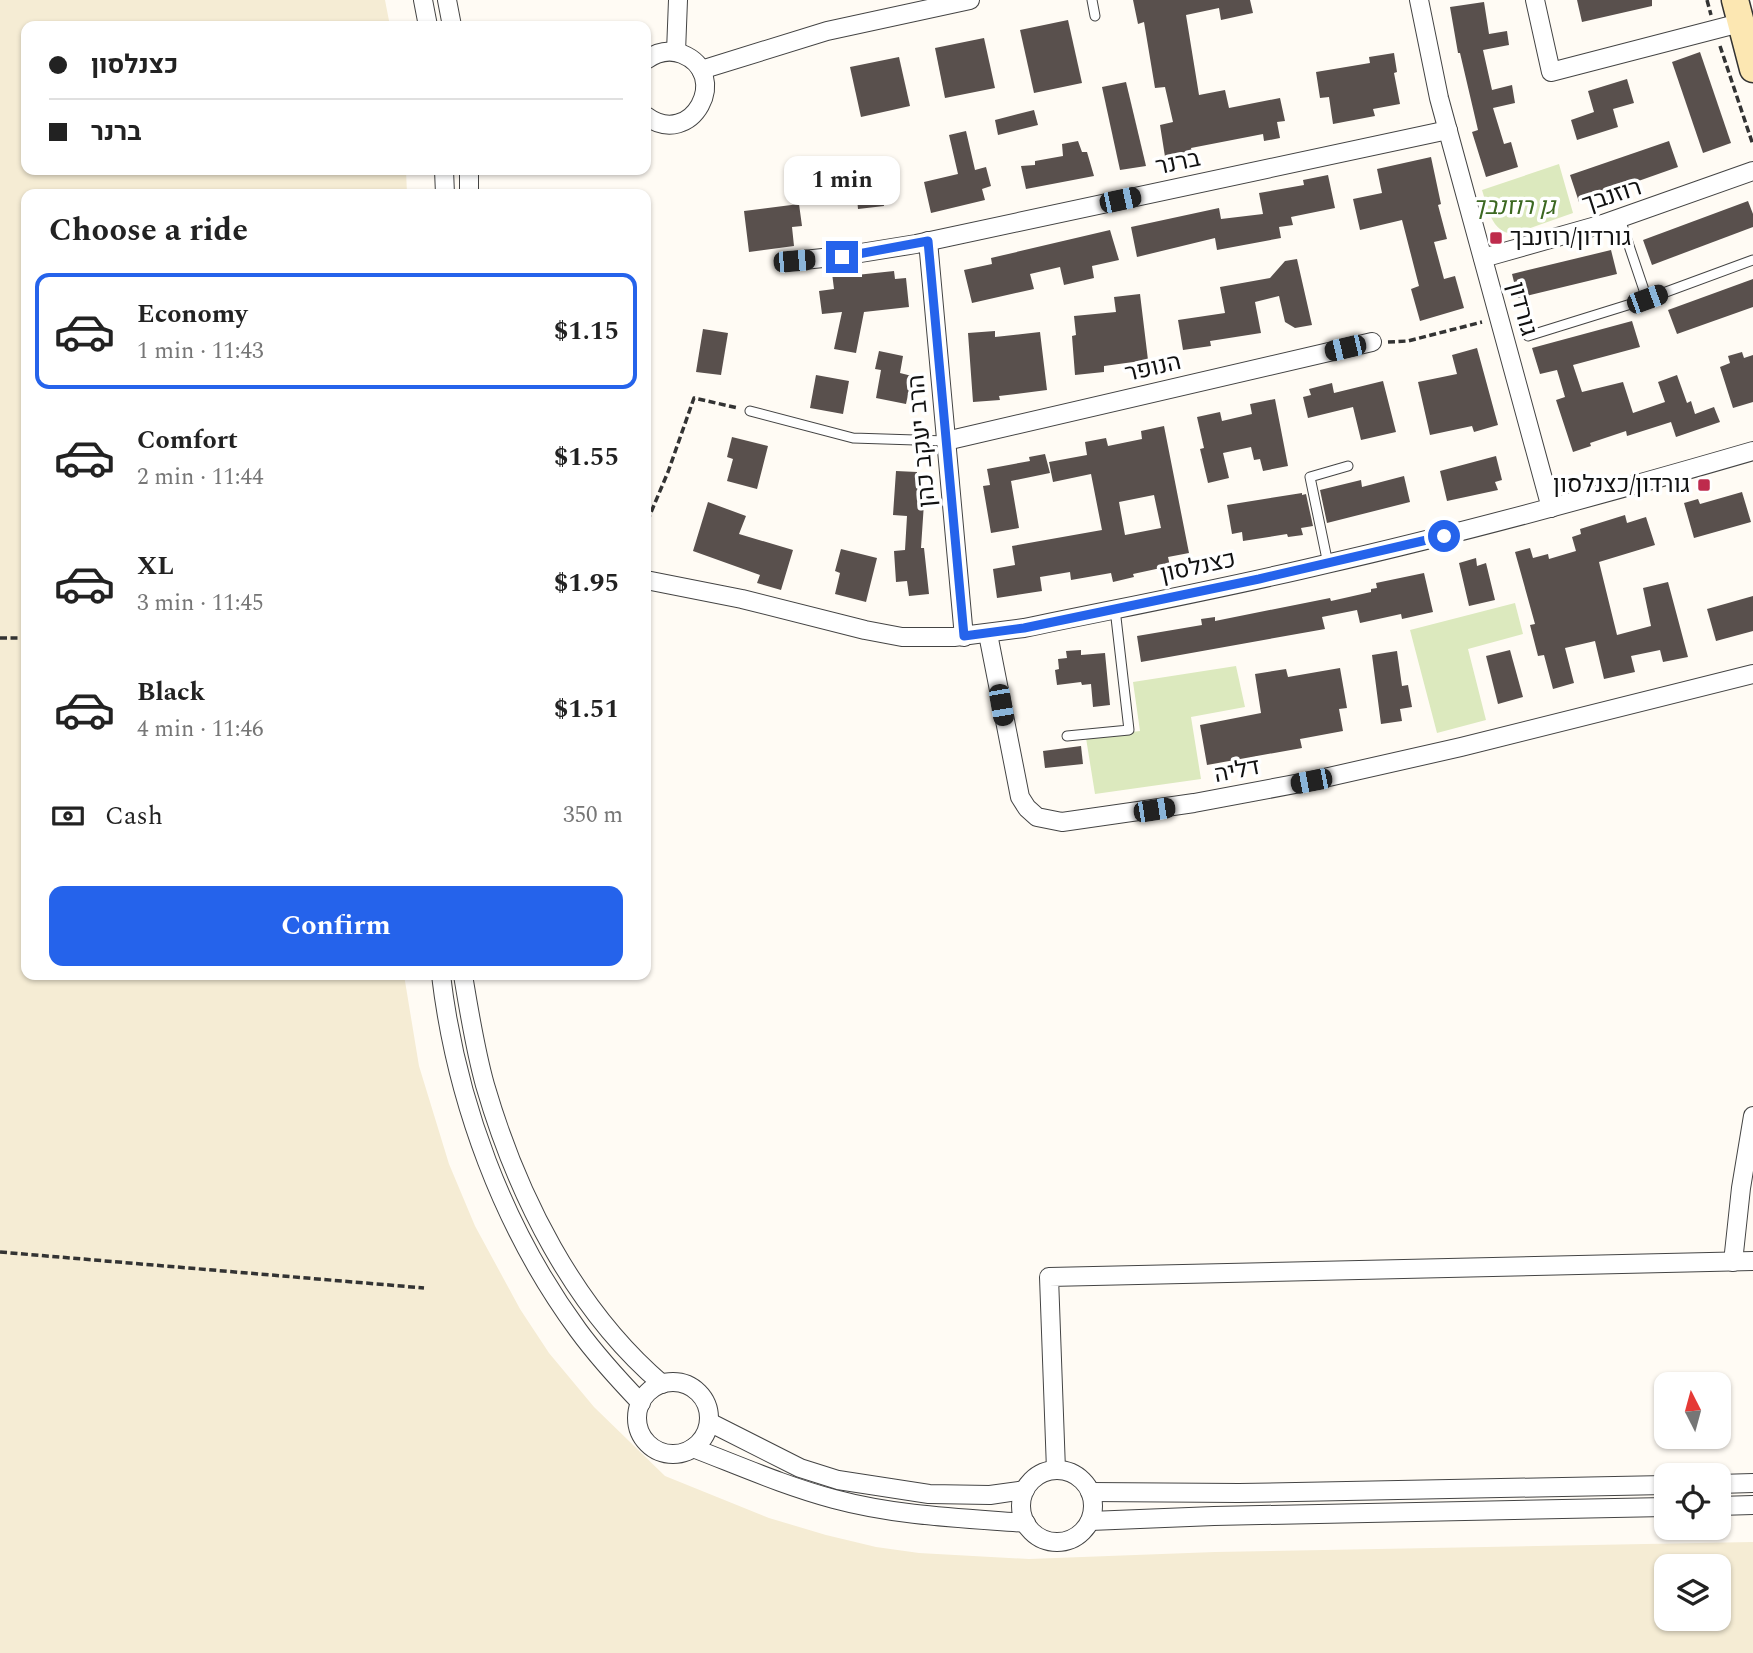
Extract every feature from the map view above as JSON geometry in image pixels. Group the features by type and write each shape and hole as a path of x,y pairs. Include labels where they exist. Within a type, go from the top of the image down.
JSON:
{"street":[{"path":"423,0 427,21"},
{"path":"447,0 451,21"},
{"path":"676,52 678,0"},
{"path":"701,70 921,5 970,0"},
{"name":"גורדון","path":"1419,0 1448,130 1551,508"},
{"path":"1535,0 1551,72 1737,11 1753,69"},
{"path":"651,57 658,53 676,52 692,59 701,70 705,92 693,115 680,123 666,124 651,119"},
{"name":"ברנר","path":"794,261 842,257 928,241 1448,130"},
{"name":"רוזנבך","path":"1483,258 1620,219 1753,171"},
{"name":"הרב יעקב כהן","path":"928,241 964,636"},
{"name":"הנופר","path":"946,441 1372,342"},
{"name":"כצנלסון","path":"651,581 742,599 883,634 920,638 988,634 1328,564 1551,508 1753,451"},
{"name":"דליה","path":"988,634 1020,797 1037,817 1062,822 1194,803 1324,778 1535,730 1753,674"},
{"path":"442,980 458,1070 483,1151 508,1211 551,1290 579,1331 641,1403"},
{"path":"464,980 485,1085 510,1157 535,1212 568,1273 611,1336 662,1384"},
{"path":"1733,1262 1753,1116"},
{"path":"1056,1470 1049,1277 1753,1261"},
{"path":"676,1382 696,1390 705,1401 709,1422 701,1441 684,1453 670,1454 650,1446 639,1429 637,1415 641,1403 650,1391 662,1384 676,1382"},
{"path":"709,1422 800,1468 838,1480 929,1494 990,1495 1025,1490"},
{"path":"693,1448 782,1484 835,1500 923,1516 1026,1523"},
{"path":"1056,1470 1074,1474 1085,1483 1090,1492 1093,1509 1090,1521 1081,1533 1061,1542 1041,1538 1026,1523 1021,1503 1025,1490 1040,1474 1056,1470"},
{"path":"1731,1484 1753,1483"},
{"path":"1090,1492 1239,1493 1654,1485"},
{"path":"1731,1506 1753,1505"},
{"path":"1090,1521 1227,1515 1654,1507"}],"lane":[{"path":"1092,0 1095,16"},
{"path":"1620,219 1647,299"},
{"path":"1528,336 1647,299 1753,260"},
{"path":"750,411 853,438 946,441"},
{"path":"1328,564 1310,477 1348,466"},
{"path":"1067,736 1129,730 1115,609"}],"path":[{"path":"1372,342 1408,341 1499,317"},
{"path":"651,512 694,398 750,411"},
{"path":"0,638 21,638"},
{"path":"0,1252 424,1288"}],"shaded area":[{"path":"0,0 385,0 389,21 21,21 21,175 406,175 407,189 21,189 21,980 405,980 419,1066 449,1164 475,1226 520,1309 549,1353 594,1407 665,1476 769,1518 876,1547 919,1553 1029,1559 1215,1552 1753,1542 1753,1653 0,1653"}],"green space":[{"name":"גן רוזנבך","path":"1559,164 1573,213 1513,234 1500,229 1492,218 1482,190"},
{"path":"1515,603 1523,634 1468,649 1486,720 1437,733 1410,630"},
{"path":"1236,666 1245,707 1191,717 1201,779 1095,794 1086,738 1140,731 1133,682"}],"building":[{"path":"1133,0 1250,0 1253,13 1221,20 1219,8 1186,15 1199,95 1225,90 1229,108 1280,98 1285,121 1277,122 1280,138 1264,141 1263,134 1191,148 1193,157 1166,163 1160,125 1173,122 1165,87 1155,88 1144,22 1138,24"},
{"path":"1577,0 1652,0 1652,6 1582,22"},
{"path":"1484,2 1489,34 1507,31 1509,45 1483,50 1492,90 1512,85 1515,103 1493,108 1504,144 1511,142 1518,167 1486,177 1472,132 1478,130 1458,53 1450,7"},
{"path":"1068,20 1082,83 1034,93 1020,30"},
{"path":"984,38 995,88 945,98 935,48"},
{"path":"1700,52 1731,143 1703,153 1672,62"},
{"path":"1394,53 1397,72 1394,73 1400,104 1373,109 1375,116 1333,124 1329,97 1320,98 1316,72 1370,63 1369,57"},
{"path":"899,57 910,106 861,117 850,67"},
{"path":"1627,79 1634,103 1613,109 1618,127 1577,140 1571,120 1594,112 1588,91"},
{"path":"1126,82 1146,166 1120,170 1102,87"},
{"path":"1034,110 1038,125 998,135 995,120"},
{"path":"966,131 975,170 986,167 991,186 982,189 985,200 931,213 924,182 958,174 949,135"},
{"path":"1078,141 1082,152 1087,152 1094,176 1026,189 1021,166 1035,165 1035,161 1063,156 1062,144"},
{"path":"1669,141 1678,167 1579,202 1570,175"},
{"path":"1431,157 1441,204 1438,205 1447,239 1434,242 1444,279 1455,276 1464,308 1420,321 1411,289 1419,286 1402,220 1360,230 1353,199 1382,193 1377,169"},
{"path":"836,162 838,174 873,171 875,186 882,185 884,206 858,209 856,187 815,192 812,165"},
{"path":"1328,175 1335,208 1291,217 1293,225 1279,227 1281,238 1217,250 1215,238 1137,257 1131,227 1219,208 1221,219 1263,214 1259,193 1304,185 1303,180"},
{"path":"1748,201 1753,214 1753,227 1652,265 1643,240"},
{"path":"799,204 802,226 792,227 794,246 749,252 744,211"},
{"path":"1110,230 1119,260 1092,266 1094,278 1064,285 1060,267 1030,274 1034,289 972,303 964,270 992,264 991,258"},
{"path":"1611,250 1617,274 1518,298 1512,274"},
{"path":"1297,259 1312,325 1295,328 1285,322 1279,296 1255,302 1261,333 1210,341 1211,346 1183,350 1178,320 1225,313 1220,287 1270,278 1285,261"},
{"path":"846,271 847,276 894,271 895,279 906,278 909,307 864,312 856,353 834,349 842,312 822,314 819,291 834,289 832,273"},
{"path":"1753,279 1753,307 1677,334 1668,310"},
{"path":"1140,294 1148,360 1104,366 1104,372 1075,375 1072,336 1076,335 1074,316 1116,312 1114,297"},
{"path":"1632,321 1640,347 1573,365 1582,392 1623,382 1633,413 1665,402 1658,382 1677,375 1687,403 1691,401 1695,414 1714,407 1720,422 1676,437 1671,422 1627,436 1626,431 1590,443 1591,446 1573,452 1556,400 1565,397 1557,370 1540,374 1532,348"},
{"path":"703,329 728,333 721,375 696,372"},
{"path":"995,331 995,337 1040,332 1047,390 999,396 1000,400 973,402 968,333"},
{"path":"1477,348 1498,425 1474,432 1472,426 1430,435 1418,382 1457,374 1452,355"},
{"path":"879,351 903,356 900,373 912,376 906,404 876,398 881,370 875,369"},
{"path":"1742,352 1744,358 1753,355 1753,402 1733,408 1720,367 1730,363 1728,356"},
{"path":"816,375 849,381 843,414 810,408"},
{"path":"1383,381 1396,432 1361,440 1353,407 1308,418 1303,397 1311,395 1309,389 1332,383 1334,393"},
{"path":"1275,399 1288,466 1263,471 1260,459 1254,460 1251,447 1223,453 1229,478 1208,483 1200,449 1204,448 1197,417 1220,412 1222,421 1252,414 1250,404"},
{"path":"1164,426 1189,553 1168,557 1170,566 1133,574 1134,577 1113,582 1111,573 1071,580 1070,572 1040,577 1042,591 997,598 993,569 1015,565 1012,546 1102,530 1091,474 1053,482 1049,462 1087,455 1085,442 1106,438 1108,446 1142,439 1141,431","holes":["1154,495 1161,528 1125,535 1119,502"]},
{"path":"732,437 768,446 757,489 727,481 733,459 727,457"},
{"path":"1045,454 1050,473 1011,481 1019,528 991,533 983,486 990,485 987,469 1030,461 1029,457"},
{"path":"1496,456 1502,480 1495,482 1498,490 1447,501 1440,471"},
{"path":"896,471 917,472 916,488 925,488 921,548 924,548 929,594 909,596 907,581 896,582 894,551 905,550 907,516 893,515"},
{"path":"1404,476 1410,502 1327,523 1320,490 1361,480 1362,487"},
{"path":"1742,492 1751,522 1694,538 1684,503 1698,499 1700,504"},
{"path":"1306,494 1313,526 1301,528 1303,535 1288,537 1287,534 1243,541 1242,532 1232,534 1227,505"},
{"path":"708,502 746,516 739,534 793,550 781,590 757,583 760,575 693,551"},
{"path":"1625,515 1627,523 1646,517 1655,545 1599,562 1617,635 1651,626 1643,588 1668,582 1688,657 1663,662 1660,650 1631,656 1635,672 1604,679 1595,641 1565,648 1574,683 1553,689 1544,655 1538,656 1530,625 1535,624 1515,552 1530,548 1533,558 1548,554 1549,559 1576,551 1572,537 1581,534 1580,529"},
{"path":"841,549 877,558 866,602 835,594 840,573 835,571"},
{"path":"1476,558 1477,566 1486,563 1495,600 1469,606 1459,563"},
{"path":"1424,573 1433,612 1402,619 1401,614 1360,623 1357,610 1322,617 1325,629 1141,662 1137,636 1202,625 1201,619 1215,617 1215,621 1330,598 1331,601 1371,592 1371,589 1377,588 1376,583"},
{"path":"1753,596 1753,631 1716,641 1707,609"},
{"path":"1081,650 1081,655 1105,653 1110,705 1093,707 1091,684 1082,685 1081,682 1057,685 1055,670 1059,669 1058,659 1067,658 1066,651"},
{"path":"1510,650 1523,697 1498,704 1486,656"},
{"path":"1397,651 1402,686 1408,685 1412,707 1400,709 1402,721 1381,724 1372,655"},
{"path":"1340,668 1347,708 1339,709 1343,731 1300,739 1302,748 1207,765 1200,725 1261,713 1255,674 1286,669 1288,677"},
{"path":"1081,746 1083,764 1045,768 1043,751"}],"place":[{"name":"גורדון/רוזנבך","path":"1496,238"},
{"name":"גורדון/כצנלסון","path":"1704,485"}],"route":[{"path":"842,257 928,241 964,636 1024,628 1328,564 1444,536"}]}
